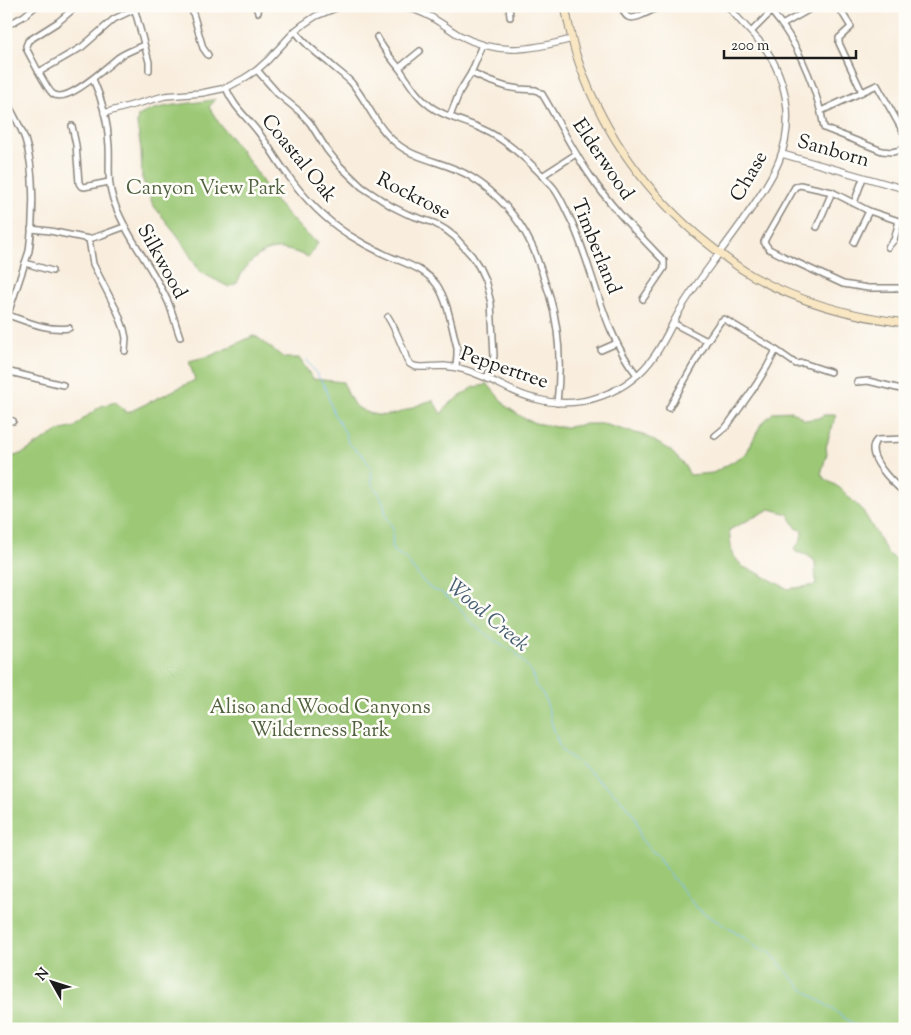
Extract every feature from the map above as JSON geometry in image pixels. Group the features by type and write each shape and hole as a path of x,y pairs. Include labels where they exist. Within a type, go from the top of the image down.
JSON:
{"main road":[{"path":"565,6 572,38 583,73 601,113 632,165 674,213 719,254 763,281 823,306 868,317 905,323"}],"street":[{"path":"6,26 24,16 36,6"},
{"path":"77,6 58,22 28,41 26,46 39,72 56,96 68,94 93,79 119,57 144,45"},
{"path":"192,6 203,48 208,54"},
{"path":"104,113 165,96 202,93 226,88 257,70 295,31 316,16 341,6"},
{"path":"404,6 426,14 458,34 483,46 520,49 544,46 572,38"},
{"path":"509,6 510,17"},
{"path":"622,6 627,17 633,18 660,6"},
{"name":"Chase","path":"719,254 771,180 782,154 787,128 785,92 778,71 762,45 728,6"},
{"path":"768,6 782,25 804,65 821,111 824,128 882,151 892,152 905,149"},
{"path":"782,25 815,6"},
{"path":"838,6 850,27 839,38 839,43 862,92"},
{"path":"39,72 82,47 114,19 134,8 149,62 149,70"},
{"path":"751,32 771,12"},
{"path":"295,31 315,52 350,81 383,130 394,142 418,156 470,176 483,184 526,232 550,297 556,321 560,360 557,403"},
{"name":"Timberland","path":"377,38 382,48 399,68 419,97 438,112 484,130 502,140 554,188 576,231 610,329 625,358 637,375"},
{"path":"450,116 460,91 471,73 483,46"},
{"path":"399,68 420,51"},
{"name":"Rockrose","path":"257,70 273,89 310,123 340,166 362,188 391,206 407,214 434,223 446,230 472,256 485,280 492,304 494,356 487,378"},
{"name":"Elderwood","path":"471,73 507,87 536,90 542,94 590,176 615,209 664,261 664,268 643,299"},
{"name":"Silkwood","path":"93,79 99,92 108,132 109,182 113,199 124,226 169,304 180,337"},
{"path":"821,111 877,85 905,135"},
{"name":"Coastal Oak","path":"226,88 235,106 259,133 291,180 322,214 341,229 382,254 417,268 428,275 437,285 442,295 457,347 456,367"},
{"path":"6,101 25,139 30,162 33,199 30,240 25,263 7,318 59,329 70,328"},
{"path":"72,126 76,145 79,183 84,187 109,182"},
{"path":"542,176 576,154"},
{"name":"Sanborn","path":"782,154 905,189"},
{"path":"854,203 863,178"},
{"path":"888,247 894,240 902,222 869,211 832,192 798,185 795,187 764,242 769,249 842,284 868,288 905,288"},
{"path":"817,227 832,192"},
{"path":"854,242 869,211"},
{"path":"31,229 89,239 124,226"},
{"path":"89,239 93,264 118,312 124,329 126,338 125,351"},
{"name":"Peppertree","path":"388,317 394,326 408,362 413,366 456,367 474,372 536,400 557,403 589,400 616,390 649,364 691,292 719,254"},
{"path":"25,263 52,271"},
{"path":"669,408 707,342 720,322 724,320 776,350 796,364 803,363 830,372"},
{"path":"673,322 707,342"},
{"path":"601,350 617,343"},
{"path":"715,436 727,426 768,367 776,350"},
{"path":"6,371 63,385"},
{"path":"857,382 868,381 905,390"},
{"path":"6,419 12,421"},
{"path":"905,439 877,440 873,447 874,453 884,472 905,493"}],"green space":[{"name":"Canyon View Park","path":"216,99 209,107 219,123 251,164 275,201 305,233 318,243 309,257 282,249 274,249 260,254 244,270 237,283 229,287 200,272 178,236 153,205 142,178 141,149 137,124 138,116 156,109"},
{"path":"6,176 10,185 9,232 6,234"},
{"name":"Aliso and Wood Canyons Wilderness Park","path":"253,336 257,337 284,358 299,358 313,379 343,382 355,405 372,414 381,415 398,413 433,400 441,414 449,404 474,387 486,385 486,382 507,407 525,419 556,427 603,424 646,436 671,451 684,465 690,475 713,473 746,454 761,424 774,412 792,411 805,420 819,418 824,415 836,415 826,447 827,453 821,474 825,479 840,488 863,511 888,554 899,561 905,560 905,1029 6,1029 6,454 15,456 25,452 58,431 75,427 101,406 116,402 127,413 195,380 189,361 213,355","holes":["770,509 788,514 797,529 803,530 800,542 794,549 796,552 807,555 815,561 816,585 788,589 743,567 732,554 729,530"]}],"waterway":[{"name":"Wood Creek","path":"307,360 324,385 334,414 345,432 348,443 362,455 371,467 372,485 384,504 386,516 393,528 392,550 406,559 427,585 433,590 441,592 457,605 471,623 516,653 533,674 535,685 543,694 563,752 624,803 635,817 640,838 657,855 667,871 696,907 759,949 770,952 803,989 862,1029"}]}
